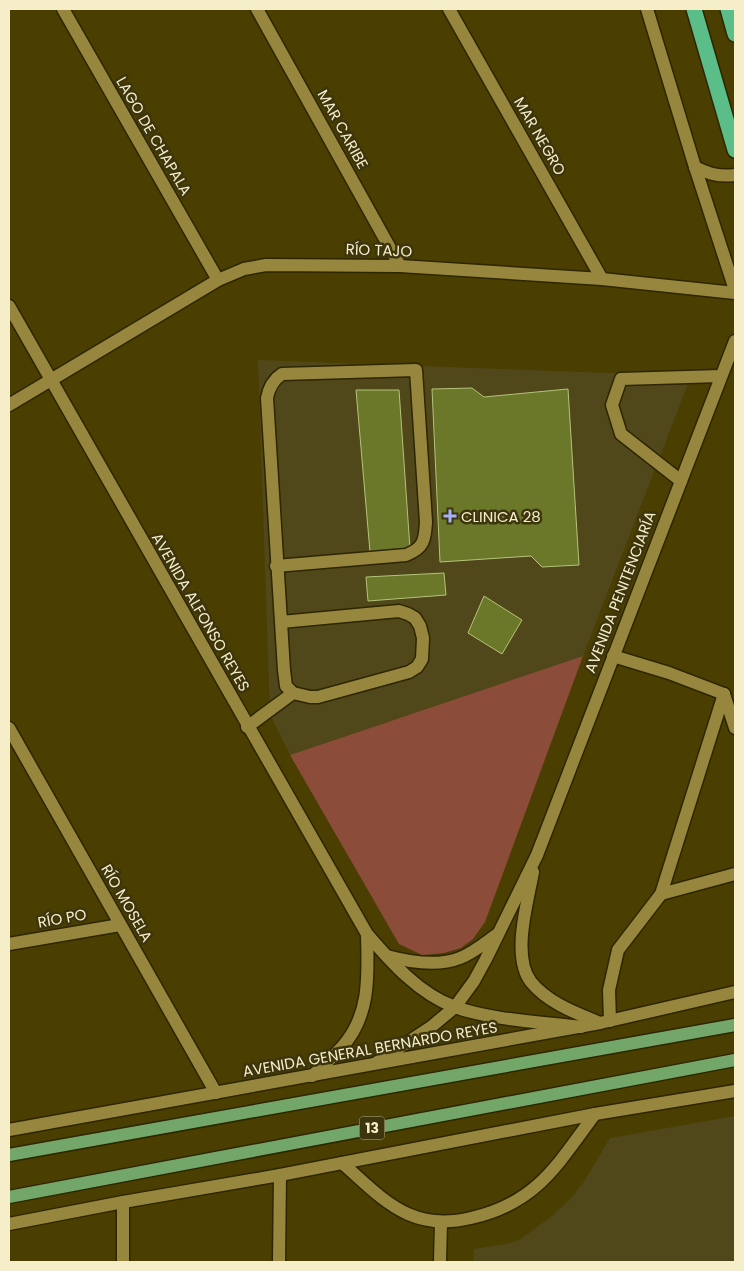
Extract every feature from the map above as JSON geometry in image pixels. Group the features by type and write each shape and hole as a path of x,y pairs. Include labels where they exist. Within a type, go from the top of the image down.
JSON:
{"highway":[{"path":"694,9 735,150"},
{"path":"728,9 735,34"}],"main road":[{"path":"9,1155 735,1025"},
{"name":"13","path":"9,1197 735,1060"}],"street":[{"name":"LAGO DE CHAPALA","path":"63,9 218,280"},
{"name":"MAR CARIBE","path":"256,9 400,266"},
{"name":"MAR NEGRO","path":"449,9 602,279"},
{"path":"647,9 735,291"},
{"path":"695,167 712,175 724,177 735,175"},
{"name":"RÍO TAJO","path":"9,405 218,280 244,269 266,265 400,266 602,279 735,291"},
{"name":"AVENIDA ALFONSO REYES","path":"9,306 366,934 407,977 427,992 455,1007 501,1017 581,1027"},
{"name":"AVENIDA PENITENCIARÍA","path":"376,1063 431,1027 455,1007 474,981 537,855 735,341"},
{"path":"276,566 406,555 414,552 421,546 426,536 426,522 416,370 282,374 276,378 268,390 267,398 276,566 286,686 293,693 301,696 318,697 402,675 417,666 422,659 423,638 420,626 415,618 399,611 281,622"},
{"path":"680,481 621,434 612,405 621,379 721,376"},
{"path":"613,656 669,673 724,694"},
{"path":"247,727 293,693"},
{"path":"724,694 735,728"},
{"path":"605,1022 609,990 618,950 661,894 724,694"},
{"name":"RÍO MOSELA","path":"9,728 216,1093"},
{"name":"AVENIDA PENITENCIARÍA","path":"537,855 522,934 522,958 525,972 530,981 546,996 562,1006 605,1022"},
{"path":"661,894 735,874"},
{"name":"RÍO PO","path":"9,944 120,925"},
{"path":"386,956 415,962 447,961 460,958 474,951 498,933"},
{"name":"AVENIDA ALFONSO REYES","path":"312,1076 343,1046 355,1030 362,1014 367,993 366,934"},
{"name":"AVENIDA GENERAL BERNARDO REYES","path":"9,1130 581,1027 735,992"},
{"path":"9,1224 280,1175 595,1114 735,1091"},
{"path":"342,1163 369,1187 408,1214 441,1222 460,1220 490,1214 511,1205 534,1190 554,1168 595,1114"},
{"path":"279,1262 280,1175"},
{"path":"123,1202 123,1262"},
{"path":"440,1262 441,1222"}],"shaded area":[{"name":"CLINICA 28","path":"258,360 691,376 583,656 290,755 270,715"},
{"path":"583,656 485,922 473,939 461,948 444,953 422,955 399,944 290,755"},
{"path":"735,1116 735,1262 473,1262 474,1249 519,1240 551,1217 572,1197 583,1183 610,1138"}],"building":[{"path":"472,388 484,397 568,389 579,565 542,567 531,556 440,562 432,389"},
{"path":"356,390 399,390 410,549 370,552"},
{"path":"444,573 446,595 368,601 366,577"},
{"path":"484,596 522,620 502,654 468,633"}],"place":[{"name":"CLINICA 28","path":"450,516"}]}
